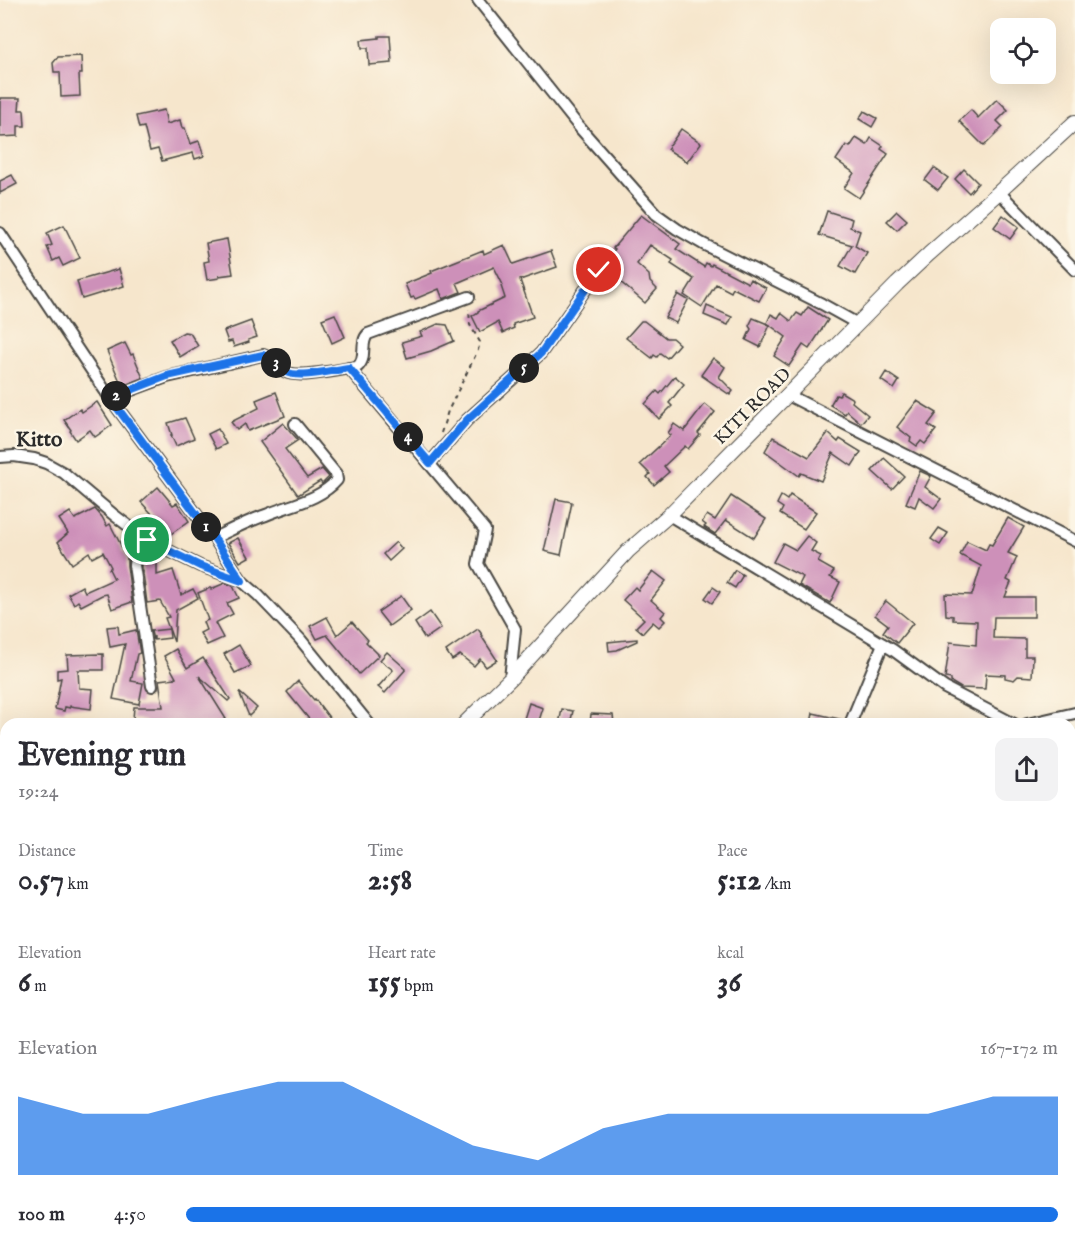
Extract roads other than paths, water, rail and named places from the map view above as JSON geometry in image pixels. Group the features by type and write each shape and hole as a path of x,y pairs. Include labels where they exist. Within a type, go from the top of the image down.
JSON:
{"street":[{"path":"478,0 580,128 656,214 703,244 858,324"},
{"name":"KITI ROAD","path":"470,718 510,679 628,551 669,515 929,254 1075,122"},
{"path":"999,192 1075,270"},
{"path":"0,233 110,398 214,538 242,581 300,639 364,718"},
{"path":"430,463 467,420 541,353 599,270"},
{"path":"110,398 167,376 263,355 291,374 357,367 362,363 364,339 368,334 468,297"},
{"path":"349,368 485,530 478,564 515,629 510,679"},
{"path":"788,396 1075,541"},
{"path":"214,538 245,523 307,500 330,488 337,480 336,474 295,424"},
{"path":"0,457 14,456 46,463 64,473 147,540 200,566 242,581"},
{"path":"669,515 893,650 945,688 1002,718"},
{"path":"147,540 135,557 134,565 152,686"},
{"path":"852,718 883,644"},
{"path":"1053,718 1075,713"}],"district":[{"name":"Kitto","path":"39,439"}]}
